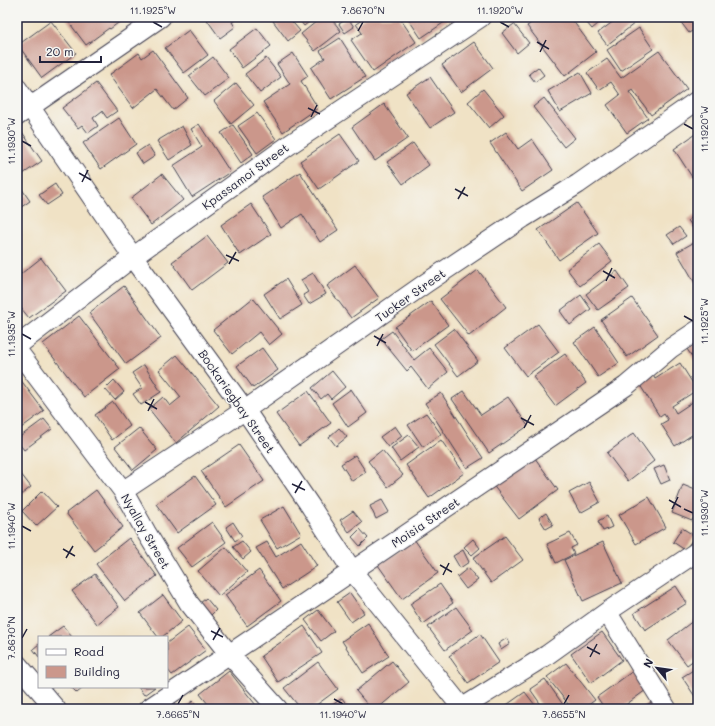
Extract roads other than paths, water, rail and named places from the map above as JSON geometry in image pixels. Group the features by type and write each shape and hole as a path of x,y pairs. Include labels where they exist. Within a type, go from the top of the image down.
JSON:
{"street":[{"path":"24,111 142,32 161,17"},
{"name":"Kpassamoi Street","path":"17,346 133,257 289,145 481,17"},
{"name":"Bockariegbay Street","path":"17,88 24,111 245,410 353,572 463,708"},
{"name":"Tucker Street","path":"123,491 245,410 426,282 523,218 578,184 698,100"},
{"name":"Moisia Street","path":"148,709 353,572 626,386 671,348 698,330"},
{"name":"Nyallay Street","path":"17,350 123,491 189,603 229,654 278,709"},
{"path":"463,708 534,663 698,551"},
{"path":"607,612 667,709"},
{"path":"17,664 56,709"}]}
